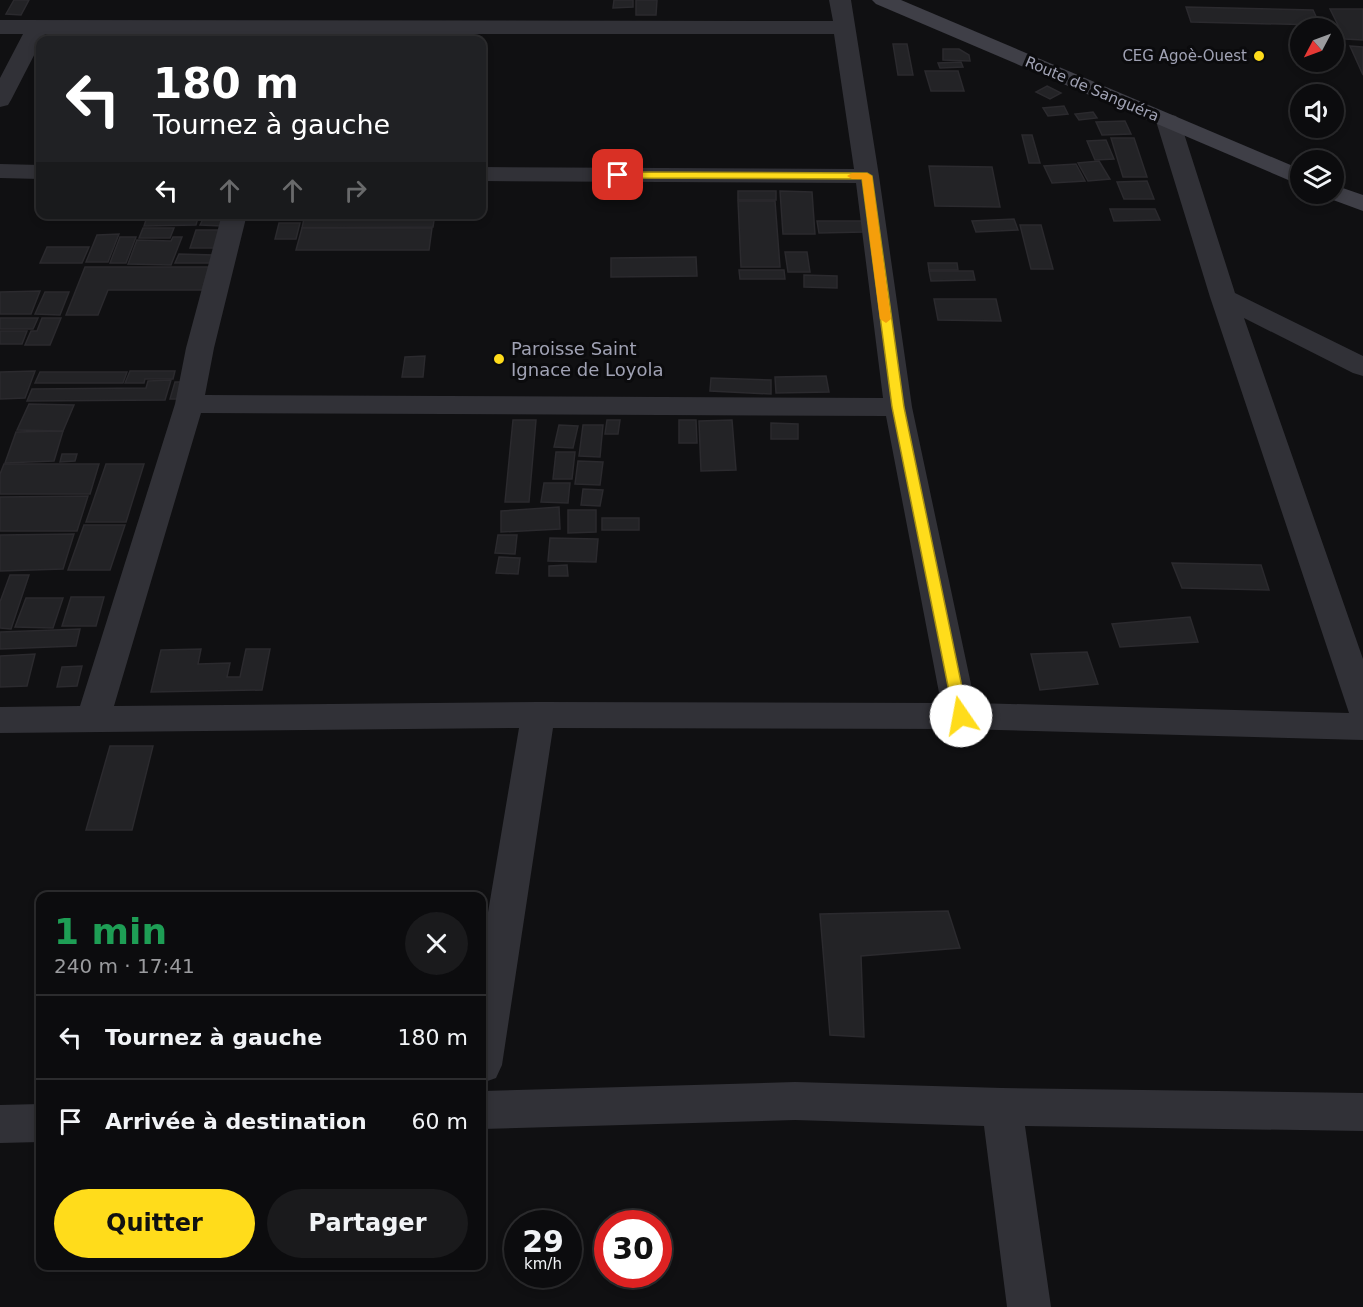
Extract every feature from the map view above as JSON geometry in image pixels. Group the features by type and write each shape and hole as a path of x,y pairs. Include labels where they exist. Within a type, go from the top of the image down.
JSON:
{"street":[{"path":"840,0 867,176 898,407 961,716"},
{"name":"Route de Sanguéra","path":"883,0 1290,174"},
{"path":"0,27 843,28"},
{"path":"0,100 37,28"},
{"path":"1168,122 1223,297 1363,708"},
{"path":"0,171 36,172"},
{"path":"486,174 867,176"},
{"path":"1344,196 1363,204"},
{"path":"93,720 189,404 200,348 234,219"},
{"path":"1223,297 1363,366"},
{"path":"189,404 898,407"},
{"path":"486,1040 538,715"},
{"path":"0,720 538,715 961,716 1363,727"},
{"path":"486,1110 795,1101 1002,1107 1363,1112"},
{"path":"1002,1107 1029,1307"},
{"path":"0,1124 36,1123"}],"building":[{"path":"14,0 29,0 21,15 6,14"},
{"path":"614,0 633,0 633,7 613,8"},
{"path":"636,0 657,0 656,15 636,15"},
{"path":"1186,7 1313,10 1317,18 1290,18 1290,24 1191,22"},
{"path":"1330,9 1363,9 1363,40 1345,39 1344,18 1334,18"},
{"path":"893,44 907,44 913,75 898,75"},
{"path":"1350,46 1363,47 1363,75"},
{"path":"943,49 959,49 969,55 970,61 943,60"},
{"path":"961,62 963,67 940,68 938,63"},
{"path":"925,71 958,71 964,91 931,91"},
{"path":"1047,86 1061,93 1050,99 1036,92"},
{"path":"1064,106 1068,114 1048,116 1043,108"},
{"path":"1093,112 1097,118 1079,120 1075,114"},
{"path":"1125,121 1131,134 1102,135 1096,122"},
{"path":"1022,135 1032,135 1040,163 1029,163"},
{"path":"1111,138 1134,138 1147,177 1123,177"},
{"path":"1106,140 1114,159 1095,160 1087,141"},
{"path":"1099,161 1110,179 1088,181 1078,163"},
{"path":"1076,164 1085,181 1052,183 1044,166"},
{"path":"929,166 992,167 1000,207 935,206"},
{"path":"1147,181 1154,199 1124,199 1117,182"},
{"path":"738,191 776,191 776,200 738,200"},
{"path":"780,191 812,192 815,234 783,234"},
{"path":"738,201 775,201 780,267 741,267"},
{"path":"1110,209 1155,209 1160,220 1114,221"},
{"path":"146,219 198,219 196,225 144,226"},
{"path":"203,219 226,219 223,226 200,225"},
{"path":"304,219 434,219 433,227 302,228"},
{"path":"1014,219 1018,230 976,232 972,221"},
{"path":"817,221 862,221 864,232 819,233"},
{"path":"279,223 300,223 296,239 275,239"},
{"path":"1020,225 1041,225 1053,269 1031,269"},
{"path":"143,228 174,228 170,238 139,238"},
{"path":"302,228 432,228 429,250 296,250"},
{"path":"196,230 221,230 215,248 190,248"},
{"path":"119,234 108,262 86,262 97,235"},
{"path":"120,237 136,237 126,263 110,263"},
{"path":"173,237 182,237 171,265 128,264 137,240 171,241"},
{"path":"47,247 89,247 82,263 40,263"},
{"path":"785,252 807,252 810,272 788,272"},
{"path":"179,254 214,255 211,263 175,263"},
{"path":"696,257 697,276 611,277 611,258"},
{"path":"928,263 957,263 958,270 929,270"},
{"path":"85,267 209,267 202,290 108,290 98,315 66,315"},
{"path":"739,270 784,270 785,279 740,279"},
{"path":"929,271 973,271 975,280 931,281"},
{"path":"804,275 837,276 837,288 804,287"},
{"path":"40,291 31,314 0,314 0,292"},
{"path":"45,292 69,292 60,315 35,314"},
{"path":"934,299 996,299 1001,321 938,320"},
{"path":"0,318 38,318 33,329 0,329"},
{"path":"42,318 61,318 50,345 25,345 31,331 37,331"},
{"path":"0,331 27,331 22,344 0,344"},
{"path":"425,356 423,377 402,377 405,357"},
{"path":"35,371 25,398 0,399 0,372"},
{"path":"130,371 175,371 173,379 145,379 144,383 125,383"},
{"path":"40,372 127,372 123,383 35,383"},
{"path":"826,376 829,392 776,393 775,377"},
{"path":"711,378 771,380 771,394 710,391"},
{"path":"171,380 165,400 27,401 32,389 146,388 148,381"},
{"path":"175,382 182,382 177,399 170,399"},
{"path":"29,404 74,405 63,431 17,430"},
{"path":"513,420 536,420 529,502 505,502"},
{"path":"607,420 620,420 618,434 605,434"},
{"path":"679,420 696,420 697,443 679,443"},
{"path":"732,420 736,470 701,471 699,421"},
{"path":"771,423 798,424 798,439 771,439"},
{"path":"559,425 578,426 573,448 554,447"},
{"path":"583,425 603,425 600,457 579,456"},
{"path":"63,431 54,461 5,463 16,432"},
{"path":"556,452 575,452 572,479 553,479"},
{"path":"62,454 77,454 75,461 60,462"},
{"path":"578,461 603,462 600,485 575,484"},
{"path":"4,464 99,464 90,494 0,494 0,474"},
{"path":"106,464 144,464 126,522 86,522"},
{"path":"544,483 570,483 568,503 541,502"},
{"path":"583,489 603,490 600,506 581,505"},
{"path":"88,496 77,531 0,531 0,497"},
{"path":"559,507 560,529 501,532 501,511"},
{"path":"568,510 596,510 596,532 568,533"},
{"path":"602,518 639,518 639,530 602,530"},
{"path":"84,525 125,525 110,570 68,570"},
{"path":"74,534 63,569 0,571 0,535"},
{"path":"498,535 517,535 515,554 495,553"},
{"path":"550,538 598,539 596,562 548,561"},
{"path":"499,557 520,558 518,574 496,573"},
{"path":"1172,563 1261,565 1269,590 1182,588"},
{"path":"567,565 568,576 549,576 549,566"},
{"path":"10,575 29,575 11,629 0,628 0,602"},
{"path":"71,597 104,597 96,626 62,626"},
{"path":"26,598 63,598 53,628 15,627"},
{"path":"1190,617 1198,642 1120,647 1112,624"},
{"path":"80,629 76,646 0,649 0,632"},
{"path":"201,649 198,664 230,663 227,677 240,677 246,649 270,649 262,690 151,692 161,650"},
{"path":"1087,652 1098,684 1040,690 1031,654"},
{"path":"35,654 27,686 0,687 0,656"},
{"path":"82,666 77,686 57,687 62,667"},
{"path":"110,746 153,746 132,830 86,830"},
{"path":"948,911 960,948 861,956 864,1037 830,1035 820,914"}],"slow traffic":[{"path":"852,176 867,176 886,319"}],"place":[{"name":"CEG Agoè-Ouest","path":"1259,56"},
{"name":"Paroisse Saint Ignace de Loyola","path":"499,359"}],"route":[{"path":"618,175 867,176 898,407 961,716"}]}
